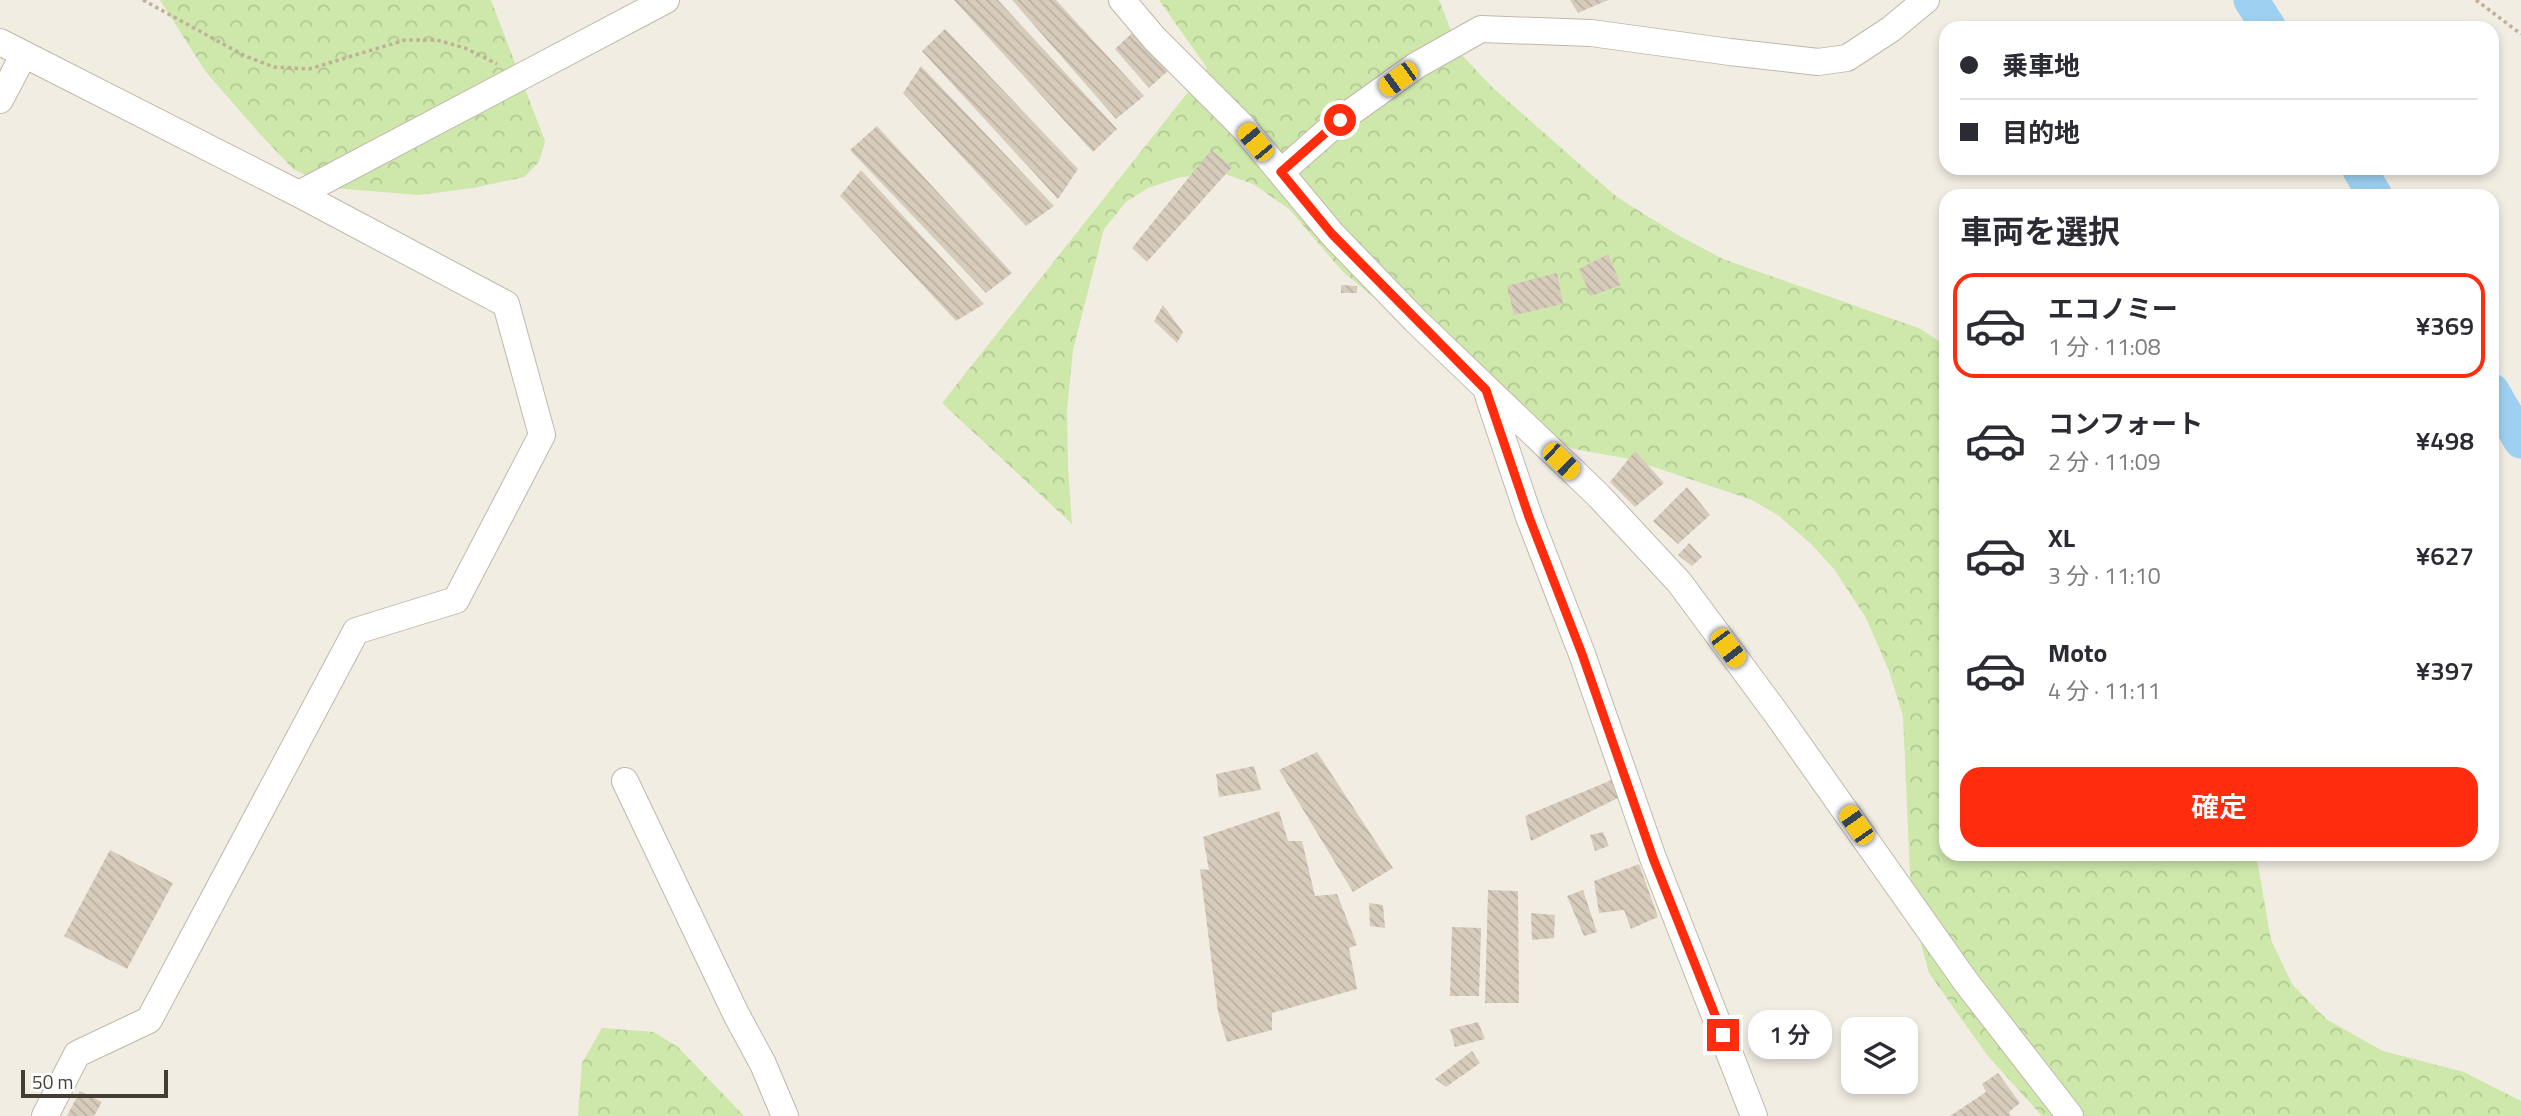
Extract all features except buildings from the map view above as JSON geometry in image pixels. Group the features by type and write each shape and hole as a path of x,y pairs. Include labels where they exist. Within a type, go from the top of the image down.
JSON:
{"street":[{"path":"299,194 666,0"},
{"path":"1122,0 1154,38 1242,126 1332,234 1486,390 1599,496 1679,582 1784,724 1966,982 2070,1116"},
{"path":"1281,172 1340,120 1406,73 1481,29 1591,33 1818,62 1847,58 1891,29 1926,0"},
{"path":"0,42 299,194 506,304 542,435 456,600 356,631 149,1020 78,1054 45,1116"},
{"path":"0,100 24,54"},
{"path":"1486,390 1529,517 1582,654 1653,858 1754,1116"},
{"path":"625,781 730,1002 763,1064 785,1116"}],"path":[{"path":"143,0 245,56 274,67 309,69 405,40 437,40 465,48 522,76"},
{"path":"2476,0 2521,34"}],"green space":[{"path":"160,0 491,0 545,141 539,162 524,177 473,188 419,195 332,188 293,169 259,133 205,71"},
{"path":"1159,0 1439,0 1460,53 1492,87 1617,197 1676,234 1723,259 1921,329 1939,341 1939,861 2257,861 2271,940 2292,984 2326,1019 2383,1051 2464,1072 2521,1101 2521,1116 2042,1116 1987,1055 1929,973 1922,948 1910,875 1903,716 1889,671 1866,618 1834,569 1779,516 1752,500 1630,459 1574,449 1534,431 1342,271 1289,209 1253,184 1225,174 1181,177 1148,188 1126,202 1104,229 1073,350 1067,410 1072,524 942,403 1207,68"},
{"path":"602,1028 654,1032 678,1047 744,1116 578,1116 582,1063"}],"waterway":[{"path":"2251,0 2264,21"},
{"path":"2363,175 2371,189"},
{"path":"2499,403 2521,441"}],"route":[{"path":"1340,120 1281,172 1332,234 1486,390 1529,517 1582,654 1653,858 1723,1035"}]}
